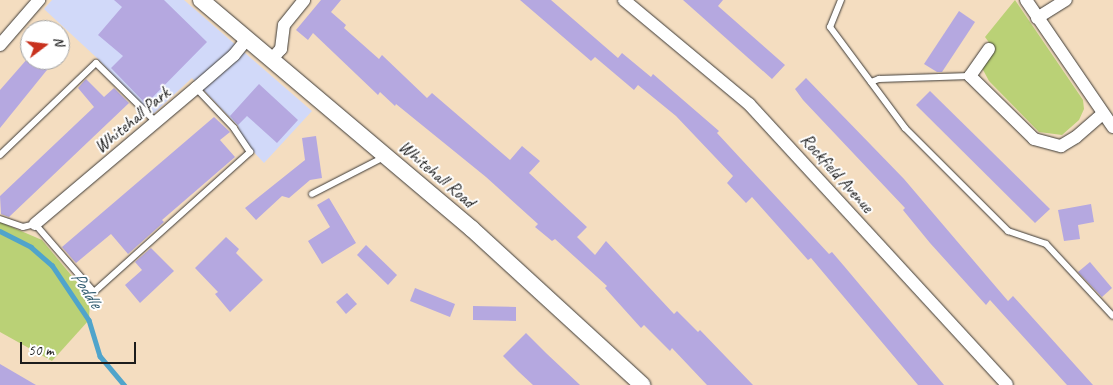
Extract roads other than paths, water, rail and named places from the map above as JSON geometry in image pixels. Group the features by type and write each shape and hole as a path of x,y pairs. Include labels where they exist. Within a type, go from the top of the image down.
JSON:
{"street":[{"path":"0,45 39,0"},
{"name":"Whitehall Road","path":"201,0 524,275 639,384"},
{"path":"271,60 281,49 284,25 304,0"},
{"name":"Rockfield Avenue","path":"624,0 749,104 1007,385"},
{"path":"1026,0 1036,18 1113,127"},
{"path":"1036,18 1066,0"},
{"name":"Whitehall Park","path":"35,224 234,55 246,39"},
{"path":"989,49 970,76 1034,139 1047,144 1061,146 1076,138 1102,114"}],"lane":[{"path":"840,0 830,27 905,128 1008,230 1046,244 1113,316"},
{"path":"0,155 96,63 156,122"},
{"path":"871,82 970,76"},
{"path":"0,219 23,227 35,224 94,292 250,152 234,128 196,88"},
{"path":"312,194 386,156"}],"waterway":[{"name":"Poddle","path":"0,231 31,247 52,265 89,320 100,356 124,385"}]}
